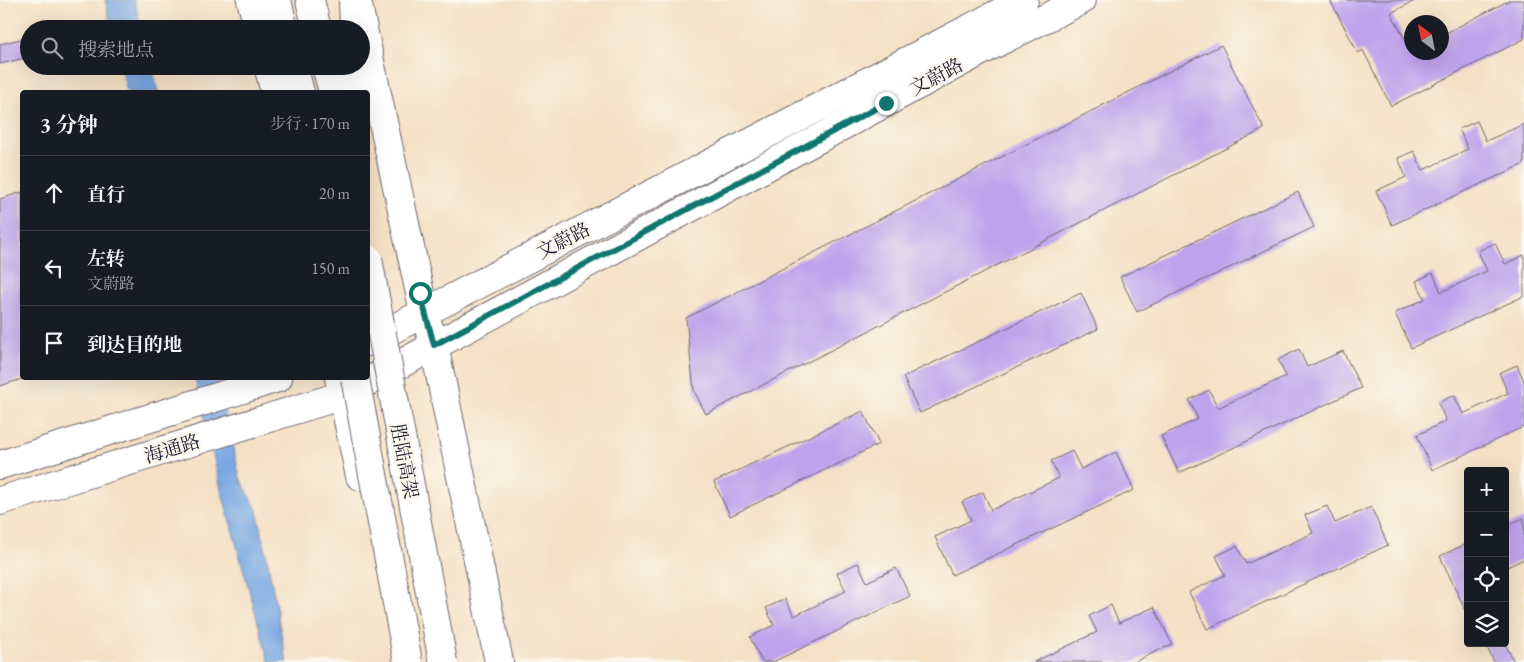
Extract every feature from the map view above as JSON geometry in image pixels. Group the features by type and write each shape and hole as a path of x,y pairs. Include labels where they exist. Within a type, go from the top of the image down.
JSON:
{"main road":[{"path":"252,0 257,20"},
{"path":"277,0 282,20"},
{"path":"310,0 315,20"},
{"path":"354,20 355,0"},
{"path":"355,0 359,20"},
{"name":"文蔚路","path":"370,341 1024,0"},
{"name":"文蔚路","path":"370,373 434,345 992,46 1082,0"},
{"path":"370,68 424,312 434,345 500,662"},
{"path":"270,75 274,90"},
{"path":"295,75 299,90"},
{"path":"328,75 332,90"},
{"path":"356,75 357,90"},
{"name":"胜陆高架","path":"370,270 443,662"},
{"name":"海通路","path":"0,465 272,380"},
{"path":"346,383 399,662"},
{"name":"胜陆高架","path":"346,383 408,662"},
{"name":"海通路","path":"0,501 346,383"}],"water":[{"path":"105,0 134,0 140,20 110,20"},
{"path":"123,75 154,75 158,90 127,90"},
{"path":"195,380 217,380 240,478 257,510 288,662 269,662 221,489"}],"building":[{"path":"1330,0 1416,0 1391,13 1404,37 1404,60 1449,60 1449,31 1510,0 1524,0 1524,39 1391,106 1363,50 1358,53"},
{"path":"20,39 20,59 0,64 0,44"},
{"path":"1221,45 1264,129 706,414 694,391 686,318"},
{"path":"1477,121 1486,141 1524,124 1524,164 1392,225 1376,191 1406,177 1398,158 1414,151 1423,170 1468,149 1459,129"},
{"path":"1298,192 1314,227 1137,312 1120,277"},
{"path":"20,193 20,380 0,386 0,199"},
{"path":"1495,243 1505,264 1524,255 1524,296 1411,348 1395,313 1425,299 1416,281 1433,273 1441,292 1487,271 1478,251"},
{"path":"1081,293 1098,329 920,413 903,377"},
{"path":"1299,349 1307,367 1343,351 1361,388 1179,473 1161,436 1198,419 1189,400 1209,390 1218,408 1286,376 1278,360"},
{"path":"1517,365 1524,381 1524,429 1523,427 1432,470 1417,435 1446,421 1438,403 1454,395 1463,414 1508,393 1499,373"},
{"path":"863,411 879,444 730,516 714,482"},
{"path":"1072,451 1081,469 1116,452 1134,490 952,575 935,537 971,520 962,502 983,492 991,510 1059,478 1051,461"},
{"path":"1327,506 1335,523 1371,507 1388,545 1207,629 1189,592 1225,575 1216,556 1237,546 1246,564 1313,533 1305,515"},
{"path":"1524,518 1524,559 1509,566 1509,557 1509,524"},
{"path":"1464,545 1464,607 1440,556"},
{"path":"858,563 867,582 896,568 910,596 773,662 762,662 750,637 774,625 766,608 785,599 794,616 846,591 837,573"},
{"path":"1111,605 1119,623 1154,607 1172,644 1134,662 1034,662 1097,632 1089,616"},
{"path":"1487,647 1507,647 1514,662 1494,662"}],"route":[{"path":"420,293 434,345 886,103"}]}
